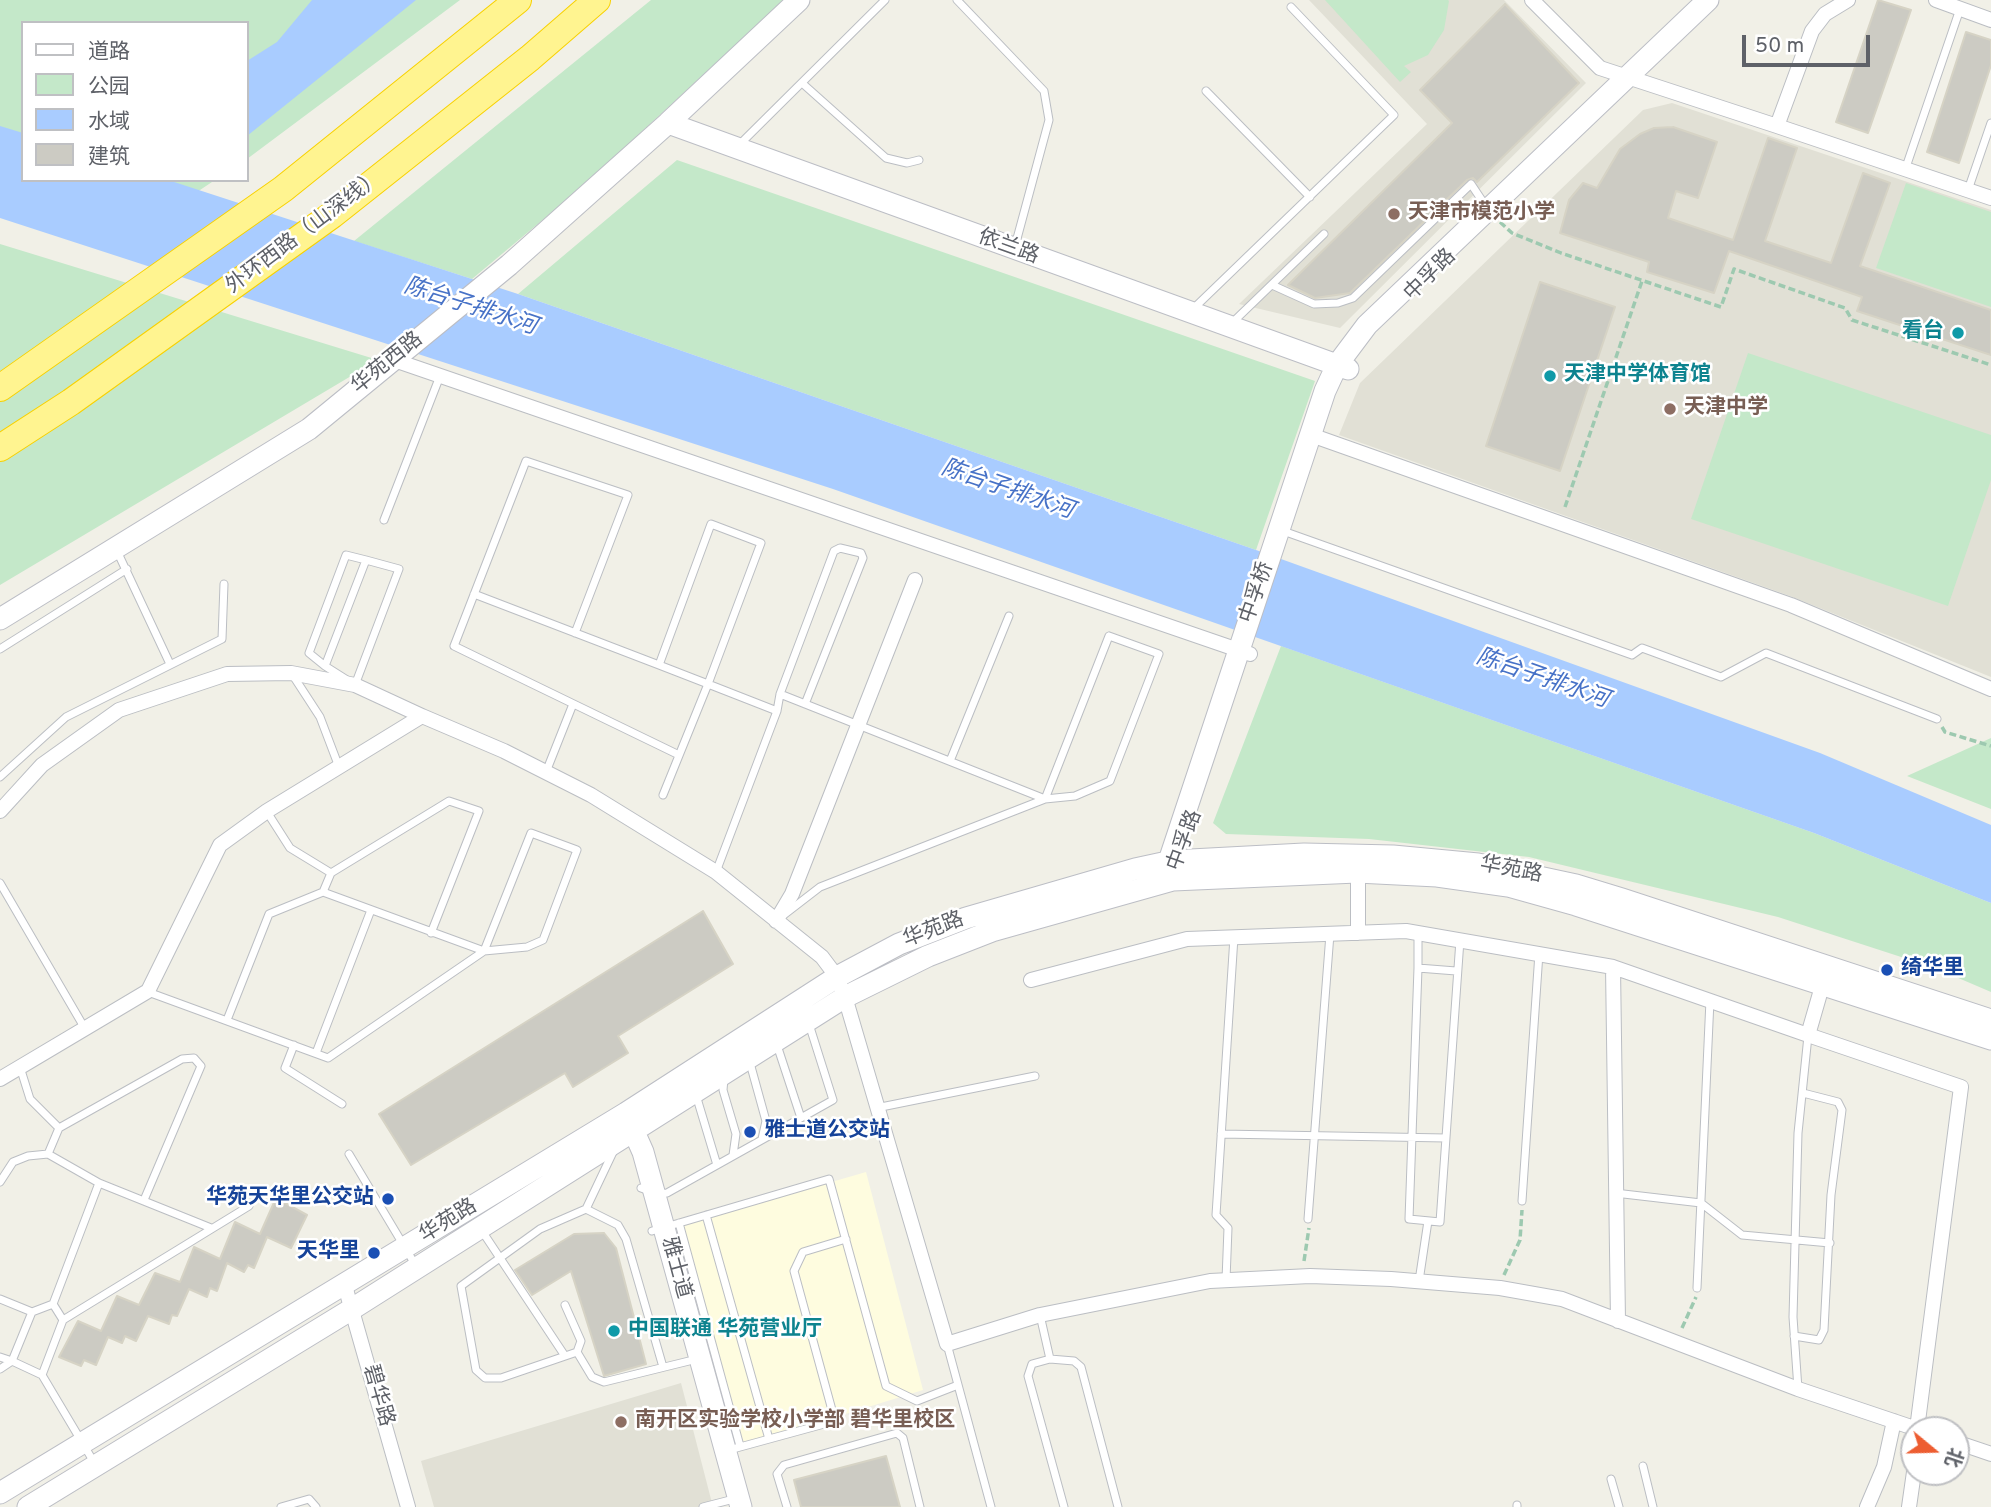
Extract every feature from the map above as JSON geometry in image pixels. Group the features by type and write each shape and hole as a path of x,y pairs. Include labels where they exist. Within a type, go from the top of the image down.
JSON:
{"highway":[{"path":"0,388 283,189 518,0"},
{"name":"外环西路（山深线）","path":"0,449 71,402 332,215 530,58 597,0"}],"main road":[{"name":"华苑西路","path":"0,619 309,429 509,265 668,123 799,0"},
{"name":"中孚路","path":"1282,538 1342,367 1367,325 1490,212 1708,0"},
{"name":"中孚路","path":"1631,77 1717,0"},
{"name":"依兰路","path":"668,123 1342,367"},
{"name":"中孚桥","path":"1245,649 1282,538"},
{"name":"中孚路","path":"1173,864 1245,649"},
{"path":"1135,879 1184,832"},
{"name":"华苑路","path":"1173,864 1228,876 1358,863"},
{"name":"华苑路","path":"656,1104 695,1091 845,997 928,956 1173,864 1358,863 1508,886 1991,1020"},
{"name":"华苑路","path":"0,1493 345,1286 478,1227 837,977 899,944 966,918 1135,879"},
{"name":"华苑路","path":"1825,976 1991,1039"},
{"path":"636,1156 656,1104"},
{"name":"华苑路","path":"32,1506 352,1308 410,1258 625,1126"},
{"name":"雅士道","path":"625,1126 659,1209 727,1450 735,1505"},
{"name":"雅士道","path":"659,1209 689,1362 727,1450"}],"street":[{"path":"1532,0 1600,68 1991,198"},
{"path":"1777,126 1812,31 1825,14 1848,0"},
{"path":"1936,0 1991,20"},
{"path":"397,357 440,376 1245,649"},
{"path":"1316,437 1791,605 1991,688"},
{"path":"776,921 792,894 915,580"},
{"path":"0,811 42,765 118,710 227,674 291,673 355,685 591,795 716,872 822,957 837,977 845,997 875,1108 947,1344 1040,1315 1226,1280 1300,1277 1419,1281 1500,1288 1562,1299 1798,1389 1900,1423"},
{"path":"0,1079 148,991 220,845 267,811 422,716"},
{"path":"1357,933 1358,863"},
{"path":"1031,980 1187,939 1418,933 1613,967 1961,1087 1921,1416"},
{"path":"1613,967 1618,1321"},
{"path":"1808,1035 1825,976"},
{"path":"0,1068 20,1067"},
{"name":"碧华路","path":"345,1286 408,1507"},
{"path":"1867,1507 1884,1467 1894,1421"},
{"path":"1970,1447 1991,1454"},
{"path":"1909,1507 1912,1486"}],"lane":[{"path":"735,149 885,0"},
{"path":"957,0 1044,91 1049,120 1014,250"},
{"path":"1190,312 1394,115 1291,7"},
{"path":"1905,170 1959,9"},
{"path":"802,83 886,158 907,163 919,160"},
{"path":"1206,91 1310,197"},
{"path":"1968,190 1991,123"},
{"path":"1272,285 1290,296 1314,304 1338,303 1353,298 1471,184 1490,212"},
{"path":"1230,325 1324,234"},
{"path":"384,520 440,376"},
{"path":"575,633 628,495 526,461 454,646 679,755"},
{"path":"659,666 712,524 761,543 663,795"},
{"path":"1282,538 1632,655 1642,648 1721,677 1766,653 1937,719"},
{"path":"116,548 170,664"},
{"path":"716,872 834,551 840,548 861,554 863,558 805,704"},
{"path":"346,555 366,559 399,569 355,685 309,653 346,555"},
{"path":"326,666 366,559"},
{"path":"0,649 127,569"},
{"path":"0,777 65,717 222,639 224,584"},
{"path":"474,594 777,711"},
{"path":"950,761 1009,616"},
{"path":"776,921 820,887 1045,799 1075,796 1100,788 1110,781 1159,654 1109,636 1045,799"},
{"path":"291,673 320,717 339,766"},
{"path":"780,694 1045,799"},
{"path":"546,772 573,704"},
{"path":"323,892 331,873 449,801 480,811 431,933"},
{"path":"267,811 290,848 331,873"},
{"path":"148,991 328,1058 484,951 531,833 577,849 543,940 527,947 484,951 323,892 269,914 227,1020"},
{"path":"0,883 84,1027"},
{"path":"316,1053 371,910"},
{"path":"1418,933 1409,1219 1440,1222 1460,940"},
{"path":"1308,1219 1330,934"},
{"path":"1226,1280 1228,1228 1216,1215 1234,937"},
{"path":"1522,1200 1539,952"},
{"path":"1418,968 1456,971"},
{"path":"1698,1288 1710,999"},
{"path":"659,1209 717,1165 833,1100 808,1020"},
{"path":"1798,1389 1794,1336 1798,1133 1808,1035"},
{"path":"776,1040 801,1118"},
{"path":"294,1045 285,1068 342,1104"},
{"path":"754,1054 750,1073 766,1126 762,1140"},
{"path":"48,1154 60,1128 182,1059 194,1058 201,1066 144,1200"},
{"path":"20,1067 30,1098 60,1128"},
{"path":"727,1072 723,1088 736,1134 732,1156"},
{"path":"875,1108 1035,1076"},
{"path":"695,1091 717,1165"},
{"path":"1794,1336 1819,1340 1822,1337 1831,1195 1842,1110 1838,1102 1804,1093"},
{"path":"577,1352 501,1378 485,1378 476,1370 461,1286 540,1229 586,1209 625,1126"},
{"path":"1221,1134 1446,1138"},
{"path":"0,1182 13,1162 28,1156 48,1154 99,1184 211,1228"},
{"path":"349,1154 410,1258"},
{"path":"659,1209 706,1215 829,1179 886,1385 916,1401 958,1385"},
{"path":"0,1299 32,1312 53,1304 99,1184"},
{"path":"1615,1193 1701,1203 1742,1235 1830,1243"},
{"path":"42,1375 63,1320 249,1206"},
{"path":"586,1209 618,1225 626,1239 663,1367"},
{"path":"706,1215 769,1439"},
{"path":"1419,1281 1428,1221"},
{"path":"478,1227 565,1356"},
{"path":"727,1450 835,1421 794,1271 803,1252 846,1239"},
{"path":"53,1304 63,1320"},
{"path":"565,1305 581,1341 577,1352"},
{"path":"0,1368 12,1362 32,1312"},
{"path":"1040,1315 1049,1359"},
{"path":"947,1344 990,1507"},
{"path":"577,1352 592,1377 604,1382 689,1362"},
{"path":"0,1357 42,1375 95,1465"},
{"path":"1064,1507 1028,1376 1032,1364 1049,1359 1074,1361 1081,1367 1118,1507"},
{"path":"787,1507 777,1474 783,1465 897,1433 903,1438 920,1507"},
{"path":"1643,1466 1653,1507"},
{"path":"1611,1479 1619,1507"},
{"path":"22,1480 32,1506"},
{"path":"281,1507 310,1499 316,1507"},
{"path":"703,1507 735,1505"}],"path":[{"path":"1490,212 1512,233 1721,307 1734,269 1845,308 1853,320 1991,365"},
{"path":"1564,507 1642,281"},
{"path":"1937,719 1945,732 1991,746"},
{"path":"1500,1288 1520,1240 1522,1200"},
{"path":"1300,1277 1309,1240 1308,1219"},
{"path":"1675,1341 1694,1306 1698,1288"}],"shaded area":[{"name":"天津市模范小学","path":"1309,0 1504,0 1586,83 1340,328 1239,304 1427,124"},
{"name":"天津中学","path":"1672,103 1991,210 1991,677 1790,596 1339,435 1360,383 1643,110"},
{"path":"866,1172 923,1390 742,1446 680,1226"},
{"name":"南开区实验学校小学部 碧华里校区","path":"681,1383 713,1507 434,1507 421,1461"}],"green space":[{"path":"0,0 460,0 248,158 248,21 21,21 21,154 0,148"},
{"path":"651,0 784,0 582,187 472,279 354,241"},
{"path":"1325,0 1449,1 1444,30 1428,55 1404,66 1411,72 1400,82"},
{"path":"677,160 1315,381 1256,550 518,294"},
{"path":"109,182 212,182 179,204"},
{"path":"1906,183 1991,212 1991,307 1876,268"},
{"path":"0,244 378,360 0,585"},
{"path":"1748,353 1991,435 1991,480 1948,606 1691,519"},
{"path":"1281,646 1814,833 1991,903 1991,992 1935,968 1778,917 1529,857 1369,839 1226,834 1213,823"},
{"path":"1991,738 1991,809 1907,776"}],"water":[{"path":"312,0 416,0 248,135 248,60 277,42"},
{"name":"陈台子排水河","path":"0,126 21,132 21,182 174,182 518,294 1256,550 1820,753 1991,825 1991,903 1814,833 833,489 0,218"}],"building":[{"path":"1878,0 1911,10 1868,133 1836,122"},
{"name":"天津市模范小学","path":"1505,4 1579,83 1477,182 1473,178 1467,180 1350,293 1315,298 1288,285 1452,123 1420,90"},
{"path":"1966,32 1991,40 1991,65 1959,163 1927,152"},
{"path":"1673,127 1717,142 1698,198 1676,191 1668,218 1733,240 1768,138 1797,148 1765,241 1831,263 1863,173 1890,183 1860,266 1991,310 1991,355 1857,311 1862,297 1729,251 1714,293 1647,272 1649,262 1560,233 1569,200 1583,183 1597,188 1620,149 1640,134 1654,128"},
{"name":"天津中学体育馆","path":"1540,282 1615,307 1560,471 1486,446"},
{"path":"703,911 733,964 618,1036 628,1053 573,1087 565,1073 411,1165 379,1114"},
{"path":"276,1198 307,1215 291,1248 267,1237 254,1268 248,1265 244,1272 227,1263 217,1291 210,1288 207,1297 189,1289 177,1316 172,1315 169,1324 148,1316 136,1341 125,1336 122,1343 108,1337 96,1365 84,1360 81,1366 59,1357 78,1321 101,1331 117,1296 139,1305 155,1273 180,1282 194,1247 220,1259 235,1222 260,1234"},
{"name":"中国联通 华苑营业厅","path":"604,1233 616,1248 646,1364 604,1376 571,1271 532,1295 515,1270 574,1234"},
{"path":"886,1456 900,1507 801,1507 794,1480"}],"place":[{"name":"天津市模范小学","path":"1394,214"},
{"name":"看台","path":"1958,333"},
{"name":"天津中学体育馆","path":"1550,376"},
{"name":"天津中学","path":"1670,409"},
{"name":"绮华里","path":"1887,970"},
{"name":"雅士道公交站","path":"750,1132"},
{"name":"华苑天华里公交站","path":"388,1199"},
{"name":"天华里","path":"374,1253"},
{"name":"中国联通 华苑营业厅","path":"614,1331"},
{"name":"南开区实验学校小学部 碧华里校区","path":"621,1422"}]}
